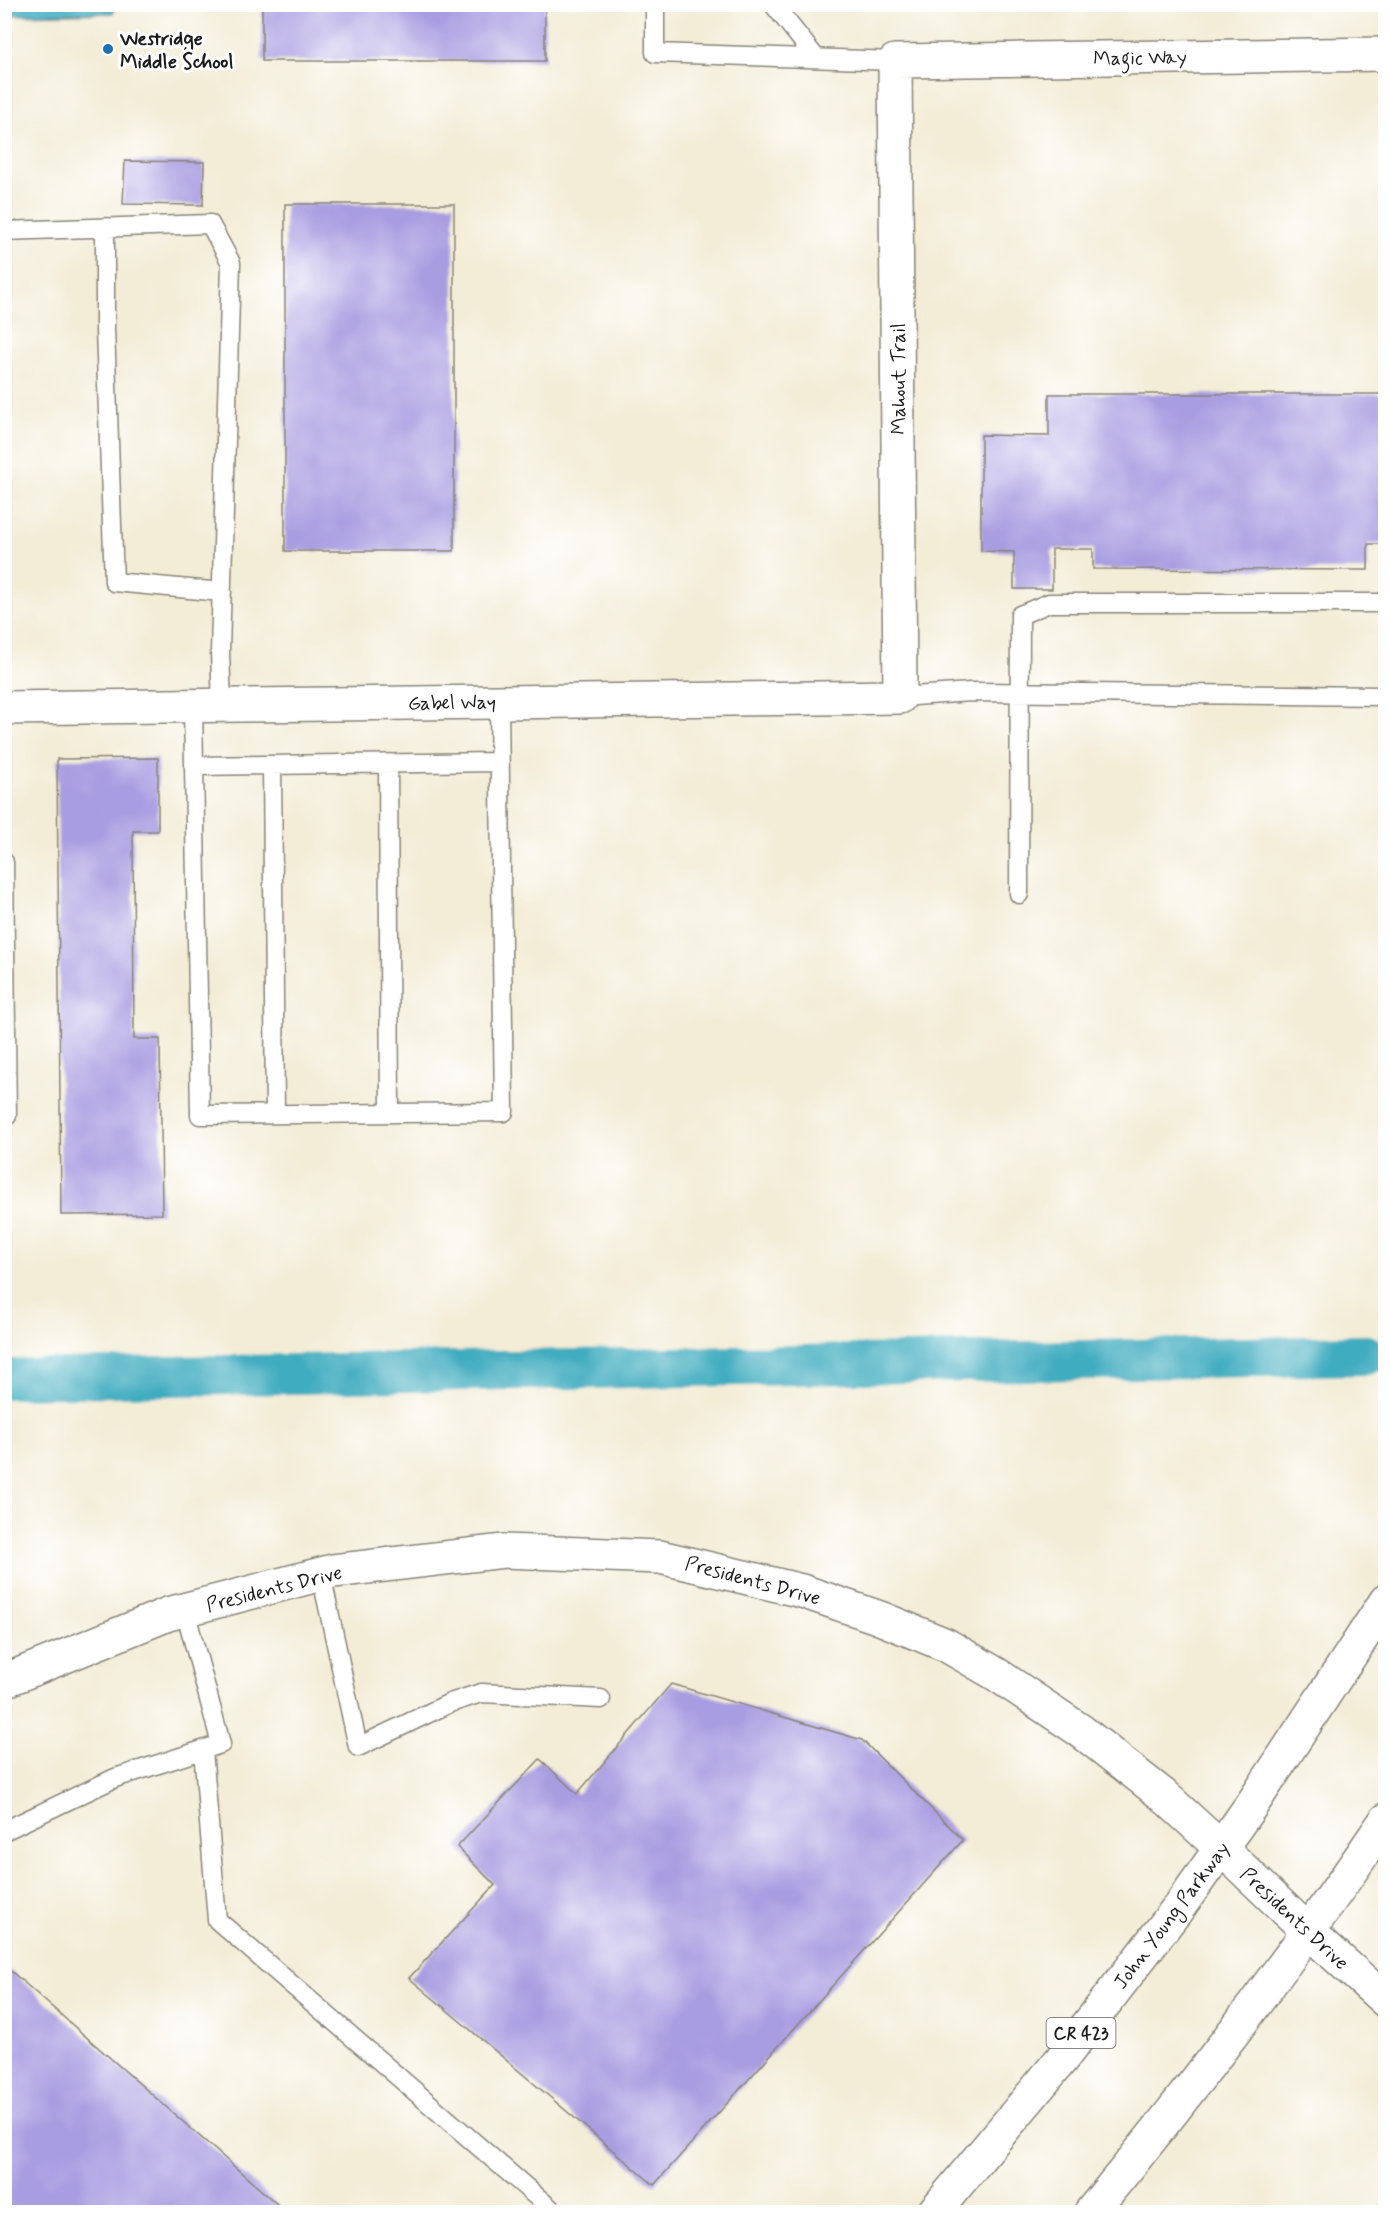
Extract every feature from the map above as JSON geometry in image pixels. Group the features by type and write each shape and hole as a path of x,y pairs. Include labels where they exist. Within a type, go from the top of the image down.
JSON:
{"main road":[{"name":"Magic Way","path":"895,61 1386,54"},
{"name":"Mahout Trail","path":"895,61 900,697"},
{"name":"Gabel Way","path":"4,708 900,697"},
{"name":"Presidents Drive","path":"4,1681 168,1614 333,1571 504,1551 660,1557 802,1591 880,1618 946,1645 996,1674 1090,1738 1163,1795 1386,2001"},
{"name":"John Young Parkway","path":"934,2212 1061,2060 1179,1907 1386,1601"},
{"path":"1091,2212 1181,2100 1308,1931 1386,1820"}],"lane":[{"path":"655,4 655,53 895,61"},
{"path":"773,4 816,58"},
{"path":"4,231 210,224 231,263 220,652 195,766 200,1115 504,1112 499,702"},
{"path":"105,228 105,328 114,582 222,592"},
{"path":"1019,894 1020,615 1049,603 1386,603"},
{"path":"900,697 970,692 1386,696"},
{"path":"195,766 499,762"},
{"path":"388,764 390,1113"},
{"path":"272,765 275,1114"},
{"path":"4,862 7,1105 7,1116 4,1116"},
{"path":"321,1574 358,1747 450,1703 481,1693 601,1699"},
{"path":"4,1831 115,1778 221,1744 185,1610"},
{"path":"203,1750 217,1920 550,2209"}],"water":[{"path":"4,5 115,5 113,13 5,15"}],"building":[{"path":"262,5 545,5 545,61 262,61"},
{"path":"125,161 204,162 203,205 123,204"},
{"path":"285,204 454,204 454,551 285,551"},
{"path":"1049,394 1386,394 1386,544 1368,544 1368,570 1093,569 1093,549 1052,549 1052,589 1014,589 1014,552 981,551 981,435 1049,436"},
{"path":"158,758 158,831 133,831 134,1039 160,1039 162,1214 61,1215 57,759"},
{"path":"671,1684 862,1740 963,1840 654,2185 409,1978 495,1885 457,1847 540,1759 577,1794"},
{"path":"4,1965 286,2212 4,2212"}],"waterway":[{"path":"4,1379 1366,1355"}],"place":[{"name":"Westridge Middle School","path":"108,49"}]}
